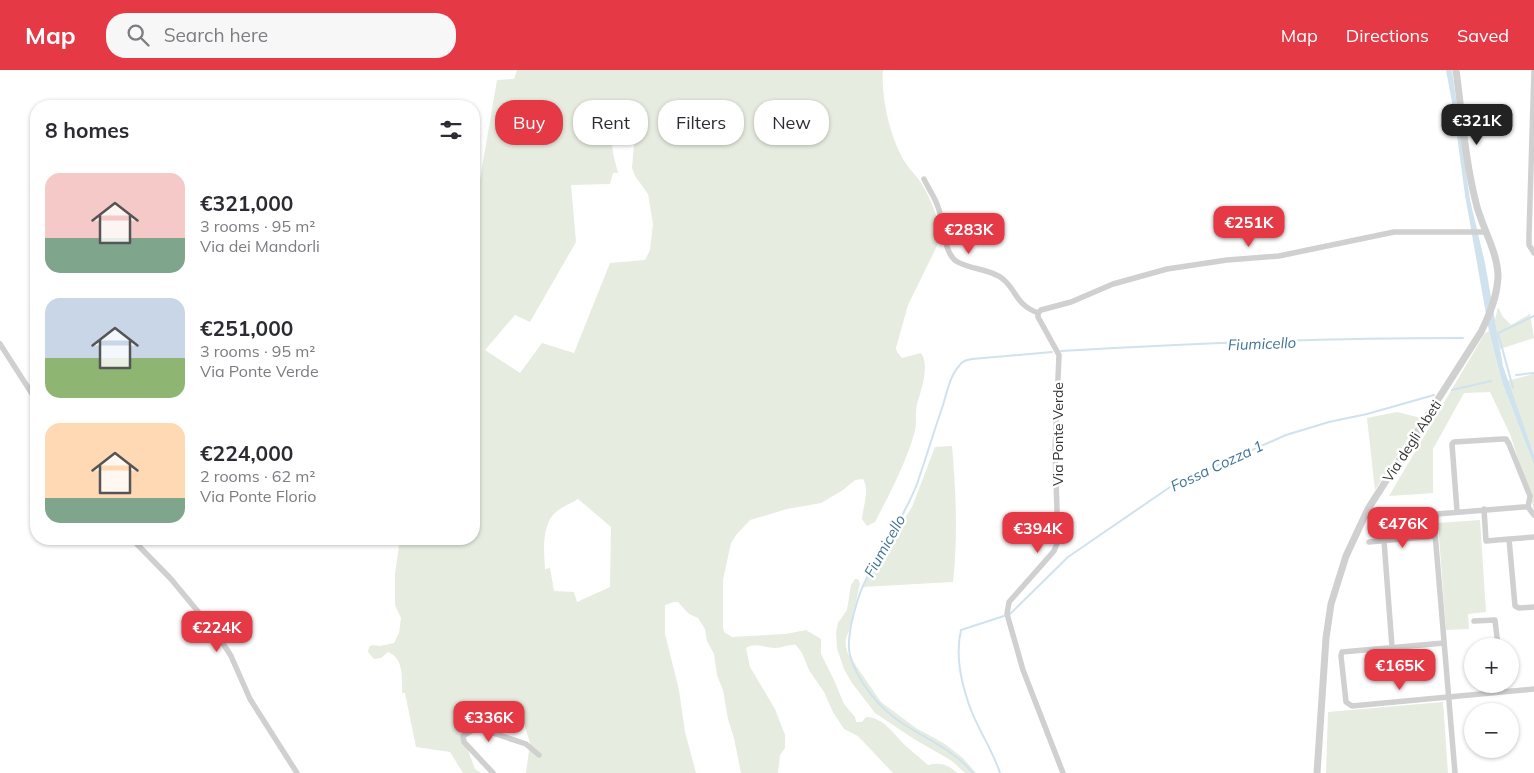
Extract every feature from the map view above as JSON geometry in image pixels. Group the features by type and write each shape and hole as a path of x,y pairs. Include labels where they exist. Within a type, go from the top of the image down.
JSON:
{"street":[{"name":"Via degli Abeti","path":"1317,773 1326,638 1331,604 1346,556 1368,509 1488,320 1493,306 1498,276 1494,254 1476,204 1470,174 1456,70"},
{"path":"1534,70 1529,235 1530,245 1534,253"},
{"path":"924,180 938,207 948,250 952,257 957,262 993,273 1000,278 1025,308 1038,313 1041,310 1071,302 1113,284 1167,269 1227,260 1279,256 1394,232 1485,232"},
{"name":"Via Ponte Verde","path":"1038,313 1038,318 1059,355 1055,449 1058,541 1054,551 1009,602 1007,614 1023,670 1063,773"},
{"path":"0,344 30,391"},
{"path":"1457,511 1452,444 1454,442 1506,439 1510,444 1530,496 1528,507 1534,515"},
{"path":"1455,773 1434,521 1437,514 1457,511 1528,507"},
{"path":"1484,509 1486,541 1534,537"},
{"path":"1369,542 1435,536"},
{"path":"1509,539 1515,606 1519,608 1534,607"},
{"path":"1384,541 1392,647"},
{"path":"138,545 171,579 218,637 230,656 250,699 297,773"},
{"path":"1474,622 1495,620 1497,638"},
{"path":"1444,643 1342,652 1340,656 1346,702 1352,706 1491,693"},
{"path":"1519,690 1534,689"},
{"path":"493,773 464,742 463,736 473,730 484,730 526,744 539,755"}],"shaded area":[{"path":"517,70 883,70 883,91 893,136 903,159 927,193 934,208 939,232 936,248 908,305 896,348 902,358 921,353 924,358 925,371 916,407 915,431 892,489 875,522 867,526 862,519 866,494 863,479 855,480 843,490 821,503 787,509 750,520 731,543 723,580 723,627 724,632 732,637 786,634 806,630 821,639 821,654 844,704 855,717 856,722 862,722 866,717 878,720 928,765 944,765 957,773 893,773 858,736 844,729 796,645 775,648 753,645 746,648 750,667 775,709 785,735 785,748 780,755 778,773 741,773 723,690 717,675 714,654 707,641 705,629 698,618 689,614 678,602 665,605 665,634 679,690 685,732 696,773 526,773 530,743 518,703 496,702 495,724 481,722 459,726 475,769 481,773 463,773 450,752 416,747 405,693 402,693 402,675 397,659 388,652 381,658 374,659 368,652 369,647 372,645 380,646 394,643 399,633 401,618 395,605 395,574 399,545 480,545 480,179 497,80 514,79","holes":["573,100 648,100 648,145 634,145 632,168 635,176 648,194 653,224 650,250 645,260 610,263 574,353 542,343 520,373 485,350 515,315 530,322 576,242 571,185 610,184 613,173 618,173 612,145 573,145","578,499 611,527 610,587 577,602 574,592 554,591 550,568 545,569 544,546 548,523 559,509"]},
{"path":"1498,307 1503,317 1511,325 1530,314 1534,338 1500,349 1495,320"},
{"path":"1489,331 1502,382 1534,465 1534,509 1510,434 1490,392 1464,393 1433,449 1433,493 1389,496 1485,333"},
{"path":"1534,374 1534,455 1507,381"},
{"path":"1397,412 1421,418 1375,490 1367,418"},
{"path":"952,446 956,514 953,582 862,587 912,507 935,447"},
{"path":"1480,520 1486,612 1468,614 1469,629 1446,630 1438,523"},
{"path":"855,579 858,579 860,584 847,634 846,645 848,654 881,702 916,728 945,744 963,758 976,773 965,773 952,761 875,713 852,683 844,669 837,648 836,632 838,623 847,610 851,585"},
{"path":"1443,702 1448,773 1326,773 1328,712"}],"water":[{"path":"1446,70 1452,70 1470,200 1485,263 1503,366 1534,455 1534,465 1502,382 1489,331 1465,195"}],"waterway":[{"path":"1513,388 1498,333 1534,316"},
{"name":"Fiumicello","path":"1061,351 1262,342 1463,338"},
{"name":"Fiumicello","path":"973,773 949,751 893,717 877,702 863,684 853,665 849,651 851,625 862,588 905,511 917,484 949,384 960,364 970,359 1052,352"},
{"name":"Fossa Cozza 1","path":"1516,375 1534,373"},
{"name":"Fossa Cozza 1","path":"1452,390 1491,381"},
{"name":"Fossa Cozza 1","path":"1009,615 1068,557 1173,485 1286,435 1434,395"},
{"name":"Fossa Cozza 1","path":"1000,773 968,701 960,670 959,640 961,630 1004,616"}]}
